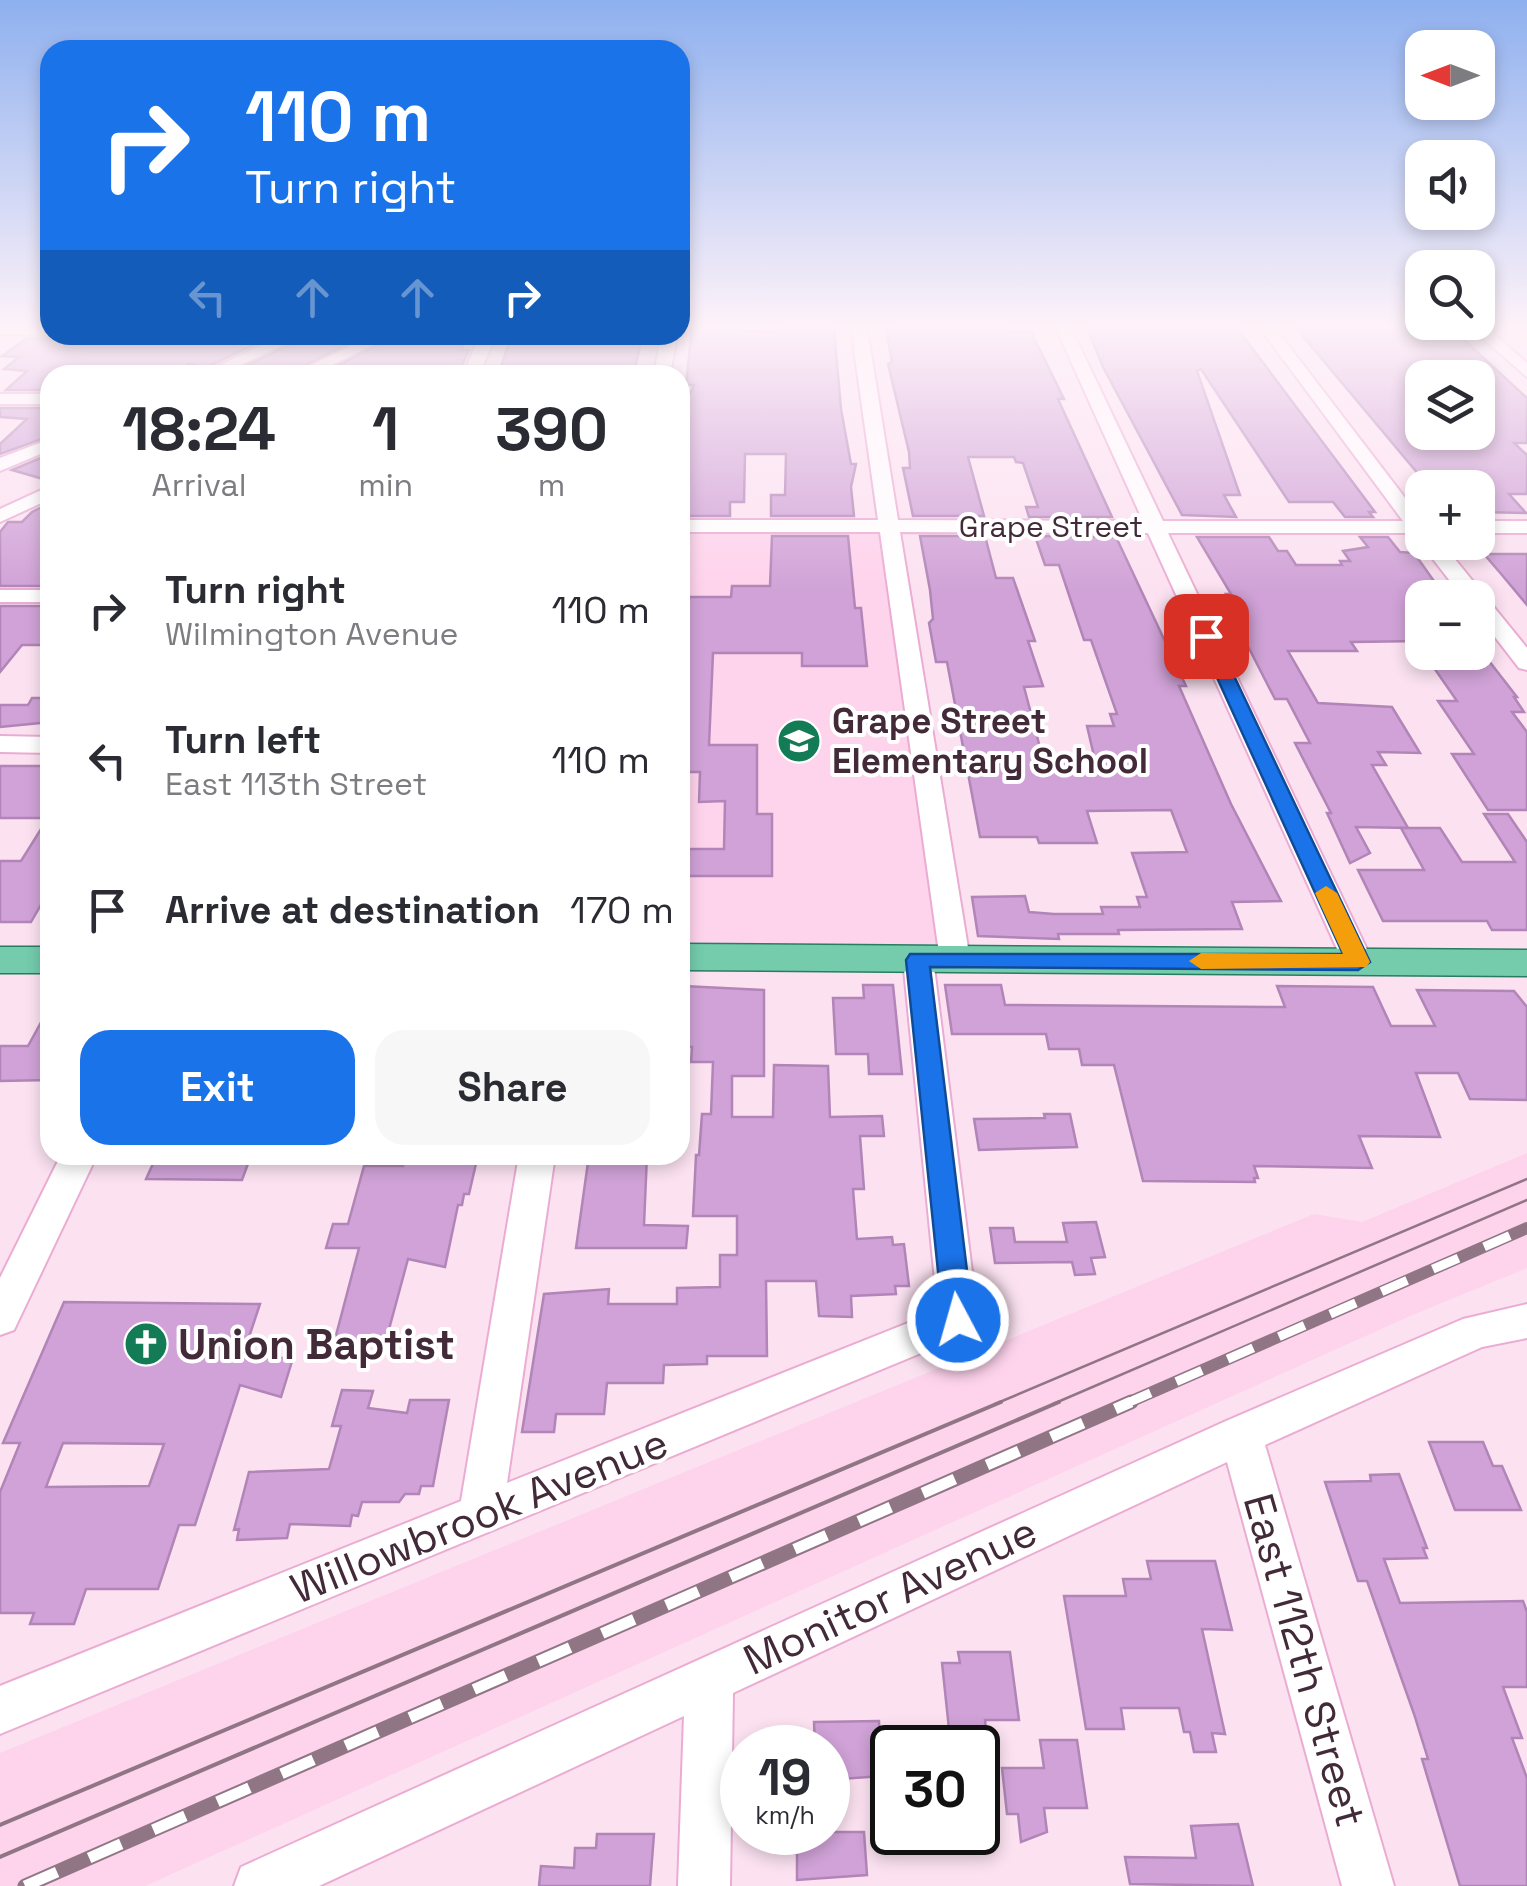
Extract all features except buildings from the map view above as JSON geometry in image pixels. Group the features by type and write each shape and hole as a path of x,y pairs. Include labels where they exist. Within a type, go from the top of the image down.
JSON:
{"main road":[{"path":"690,957 1527,963"},
{"path":"0,960 40,960"}],"street":[{"path":"873,416 889,526 936,960"},
{"path":"1104,416 1358,962"},
{"path":"1335,416 1405,508"},
{"path":"0,465 40,448"},
{"path":"16,485 40,488"},
{"path":"0,516 40,494"},
{"name":"Grape Street","path":"690,526 1405,532"},
{"path":"1495,527 1527,527"},
{"path":"1445,560 1461,580"},
{"path":"0,596 40,596"},
{"path":"1495,622 1527,662"},
{"path":"0,744 40,744"},
{"name":"Willowbrook Avenue","path":"0,1710 958,1320 936,960"},
{"path":"0,1318 73,1165"},
{"path":"482,1513 535,1165"},
{"name":"Monitor Avenue","path":"260,1886 1241,1434 1477,1331 1527,1321"},
{"name":"East 112th Street","path":"1241,1434 1368,1886"},
{"path":"704,1886 710,1678"}],"shaded area":[{"name":"Grape Street Elementary School","path":"690,527 886,527 949,956 690,954"},
{"path":"1527,1153 1527,1268 1410,1316 145,1886 0,1886 0,1753 1314,1214 1362,1222"}],"tram line":[{"path":"995,1404 1527,1179"},
{"path":"1053,1404 1527,1200"},
{"path":"0,1825 1001,1402"},
{"path":"0,1857 1059,1402"}],"railway":[{"path":"1125,1404 1527,1228"},
{"path":"25,1886 1131,1402"}],"slow traffic":[{"path":"1201,961 1358,962 1326,893"}],"place":[{"name":"Grape Street Elementary School","path":"799,741"},
{"name":"Union Baptist","path":"146,1344"}],"route":[{"path":"958,1320 918,960 1358,962 1206,636"}]}
